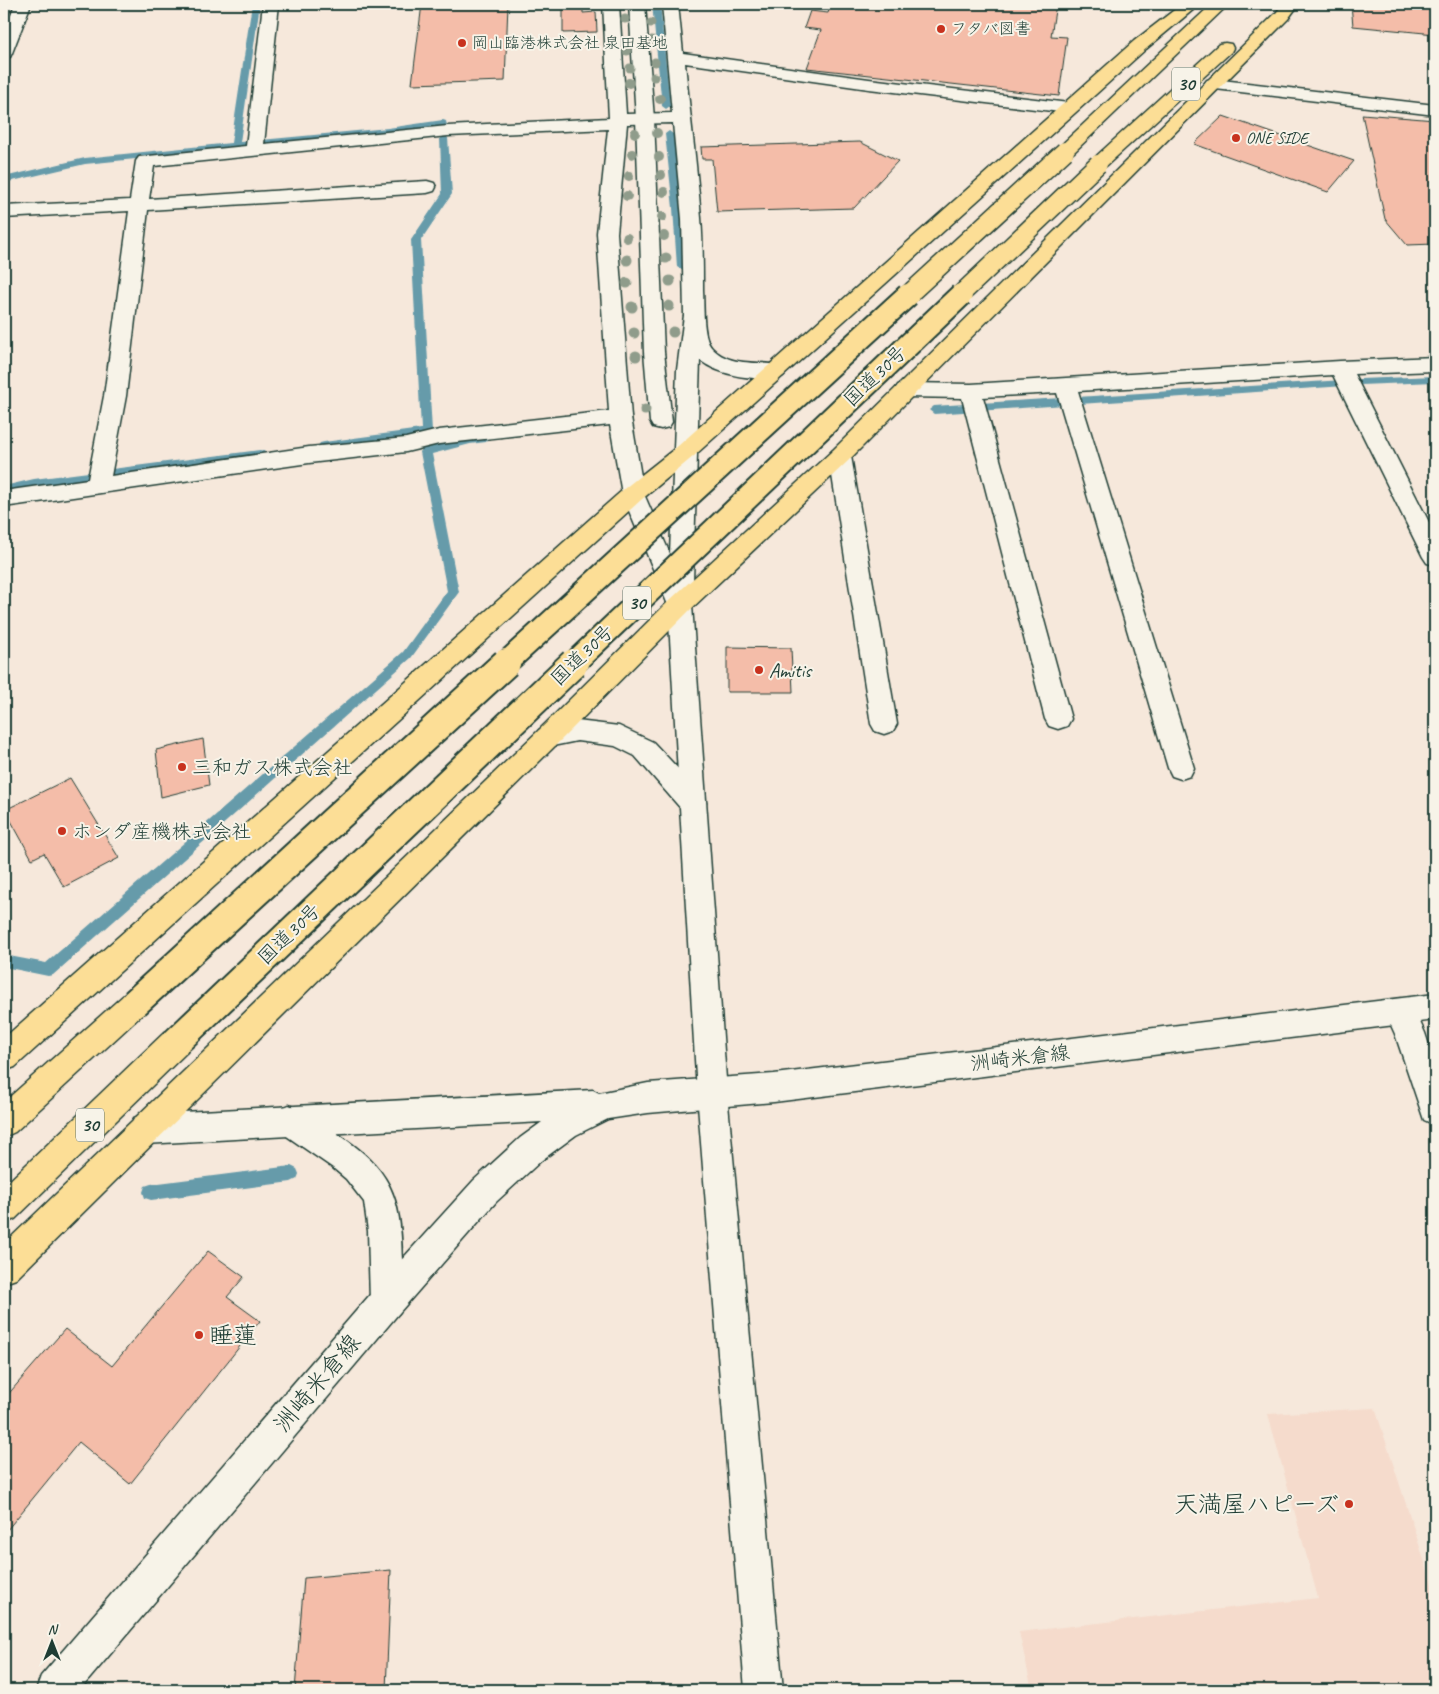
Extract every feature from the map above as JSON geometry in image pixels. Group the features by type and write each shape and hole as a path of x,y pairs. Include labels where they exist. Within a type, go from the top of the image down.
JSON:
{"highway":[{"path":"4,1057 633,494 686,451 776,371 1068,108 1140,45 1192,4"},
{"name":"国道30号","path":"4,1122 1065,151 1221,4"},
{"name":"国道30号","path":"4,1208 1098,164 1274,4"},
{"path":"4,1267 548,737 680,605 840,456 1282,16 1291,4"}],"street":[{"path":"4,49 23,4"},
{"path":"254,145 271,4"},
{"path":"611,4 618,121 606,233 620,417 633,494 680,605"},
{"path":"637,4 645,119 654,352 661,422"},
{"path":"670,4 692,219 694,315 698,343 707,356 733,368 776,371"},
{"path":"676,58 1068,108"},
{"path":"1213,84 1435,110"},
{"path":"100,478 115,396 145,161 254,145 448,130 682,118"},
{"path":"4,212 427,187"},
{"path":"694,315 688,370 680,605 712,1093 764,1690"},
{"path":"906,390 973,401 1344,377 1435,364"},
{"path":"1344,377 1435,557"},
{"path":"1069,395 1181,768"},
{"path":"973,401 1058,719"},
{"path":"4,498 100,478 406,445 439,437 620,417"},
{"path":"840,456 884,724"},
{"path":"548,737 577,731 619,736 644,749 693,803"},
{"name":"洲崎米倉線","path":"146,1129 289,1120 605,1105 648,1098 774,1088 1435,1007"},
{"path":"1400,1012 1410,1033 1435,1110"},
{"name":"洲崎米倉線","path":"56,1690 387,1301 485,1190 531,1149 565,1124 605,1105"},
{"path":"289,1120 354,1164 370,1182 382,1206 387,1301"}],"shaded area":[{"name":"天満屋ハピーズ","path":"1375,1408 1435,1594 1435,1690 1032,1690 1019,1632 1318,1598 1268,1414"}],"building":[{"name":"岡山臨港株式会社 泉田基地","path":"422,4 508,4 505,81 412,84"},
{"path":"563,4 583,4 583,13 596,12 597,32 563,33"},
{"path":"831,4 1056,4 1051,36 1067,37 1059,96 807,68 821,30 804,28 810,11 828,13"},
{"path":"1351,4 1435,4 1435,34 1353,26"},
{"path":"1362,114 1435,120 1435,244 1407,245 1385,219"},
{"path":"1223,116 1354,161 1328,192 1194,144"},
{"path":"860,142 898,161 854,208 717,212 712,159 702,159 701,147"},
{"name":"Amitis","path":"727,647 791,648 793,692 727,692"},
{"path":"203,739 209,785 161,797 156,750"},
{"path":"70,778 119,858 64,887 44,853 32,859 5,810"},
{"path":"208,1251 244,1277 227,1297 260,1321 130,1484 79,1442 7,1530 4,1527 4,1399 65,1329 112,1366"},
{"path":"391,1570 386,1690 295,1690 304,1578"}],"waterway":[{"path":"235,145 256,4"},
{"path":"656,4 666,106"},
{"path":"235,145 388,131 443,123 443,126"},
{"path":"669,134 678,208 682,267"},
{"path":"324,446 414,435 427,431 416,240 447,194 444,138"},
{"path":"4,180 85,161 235,145"},
{"path":"934,410 1360,382 1435,379"},
{"path":"4,961 48,970 407,655 453,592 426,452 470,440 482,439"},
{"path":"4,490 34,483 260,454"},
{"path":"151,1192 291,1174"}],"place":[{"name":"フタバ図書","path":"941,29"},
{"name":"岡山臨港株式会社 泉田基地","path":"462,43"},
{"name":"ONE SIDE","path":"1236,138"},
{"name":"Amitis","path":"759,670"},
{"name":"三和ガス株式会社","path":"182,767"},
{"name":"ホンダ産機株式会社","path":"62,831"},
{"name":"睡蓮","path":"199,1335"},
{"name":"天満屋ハピーズ","path":"1349,1504"}]}
